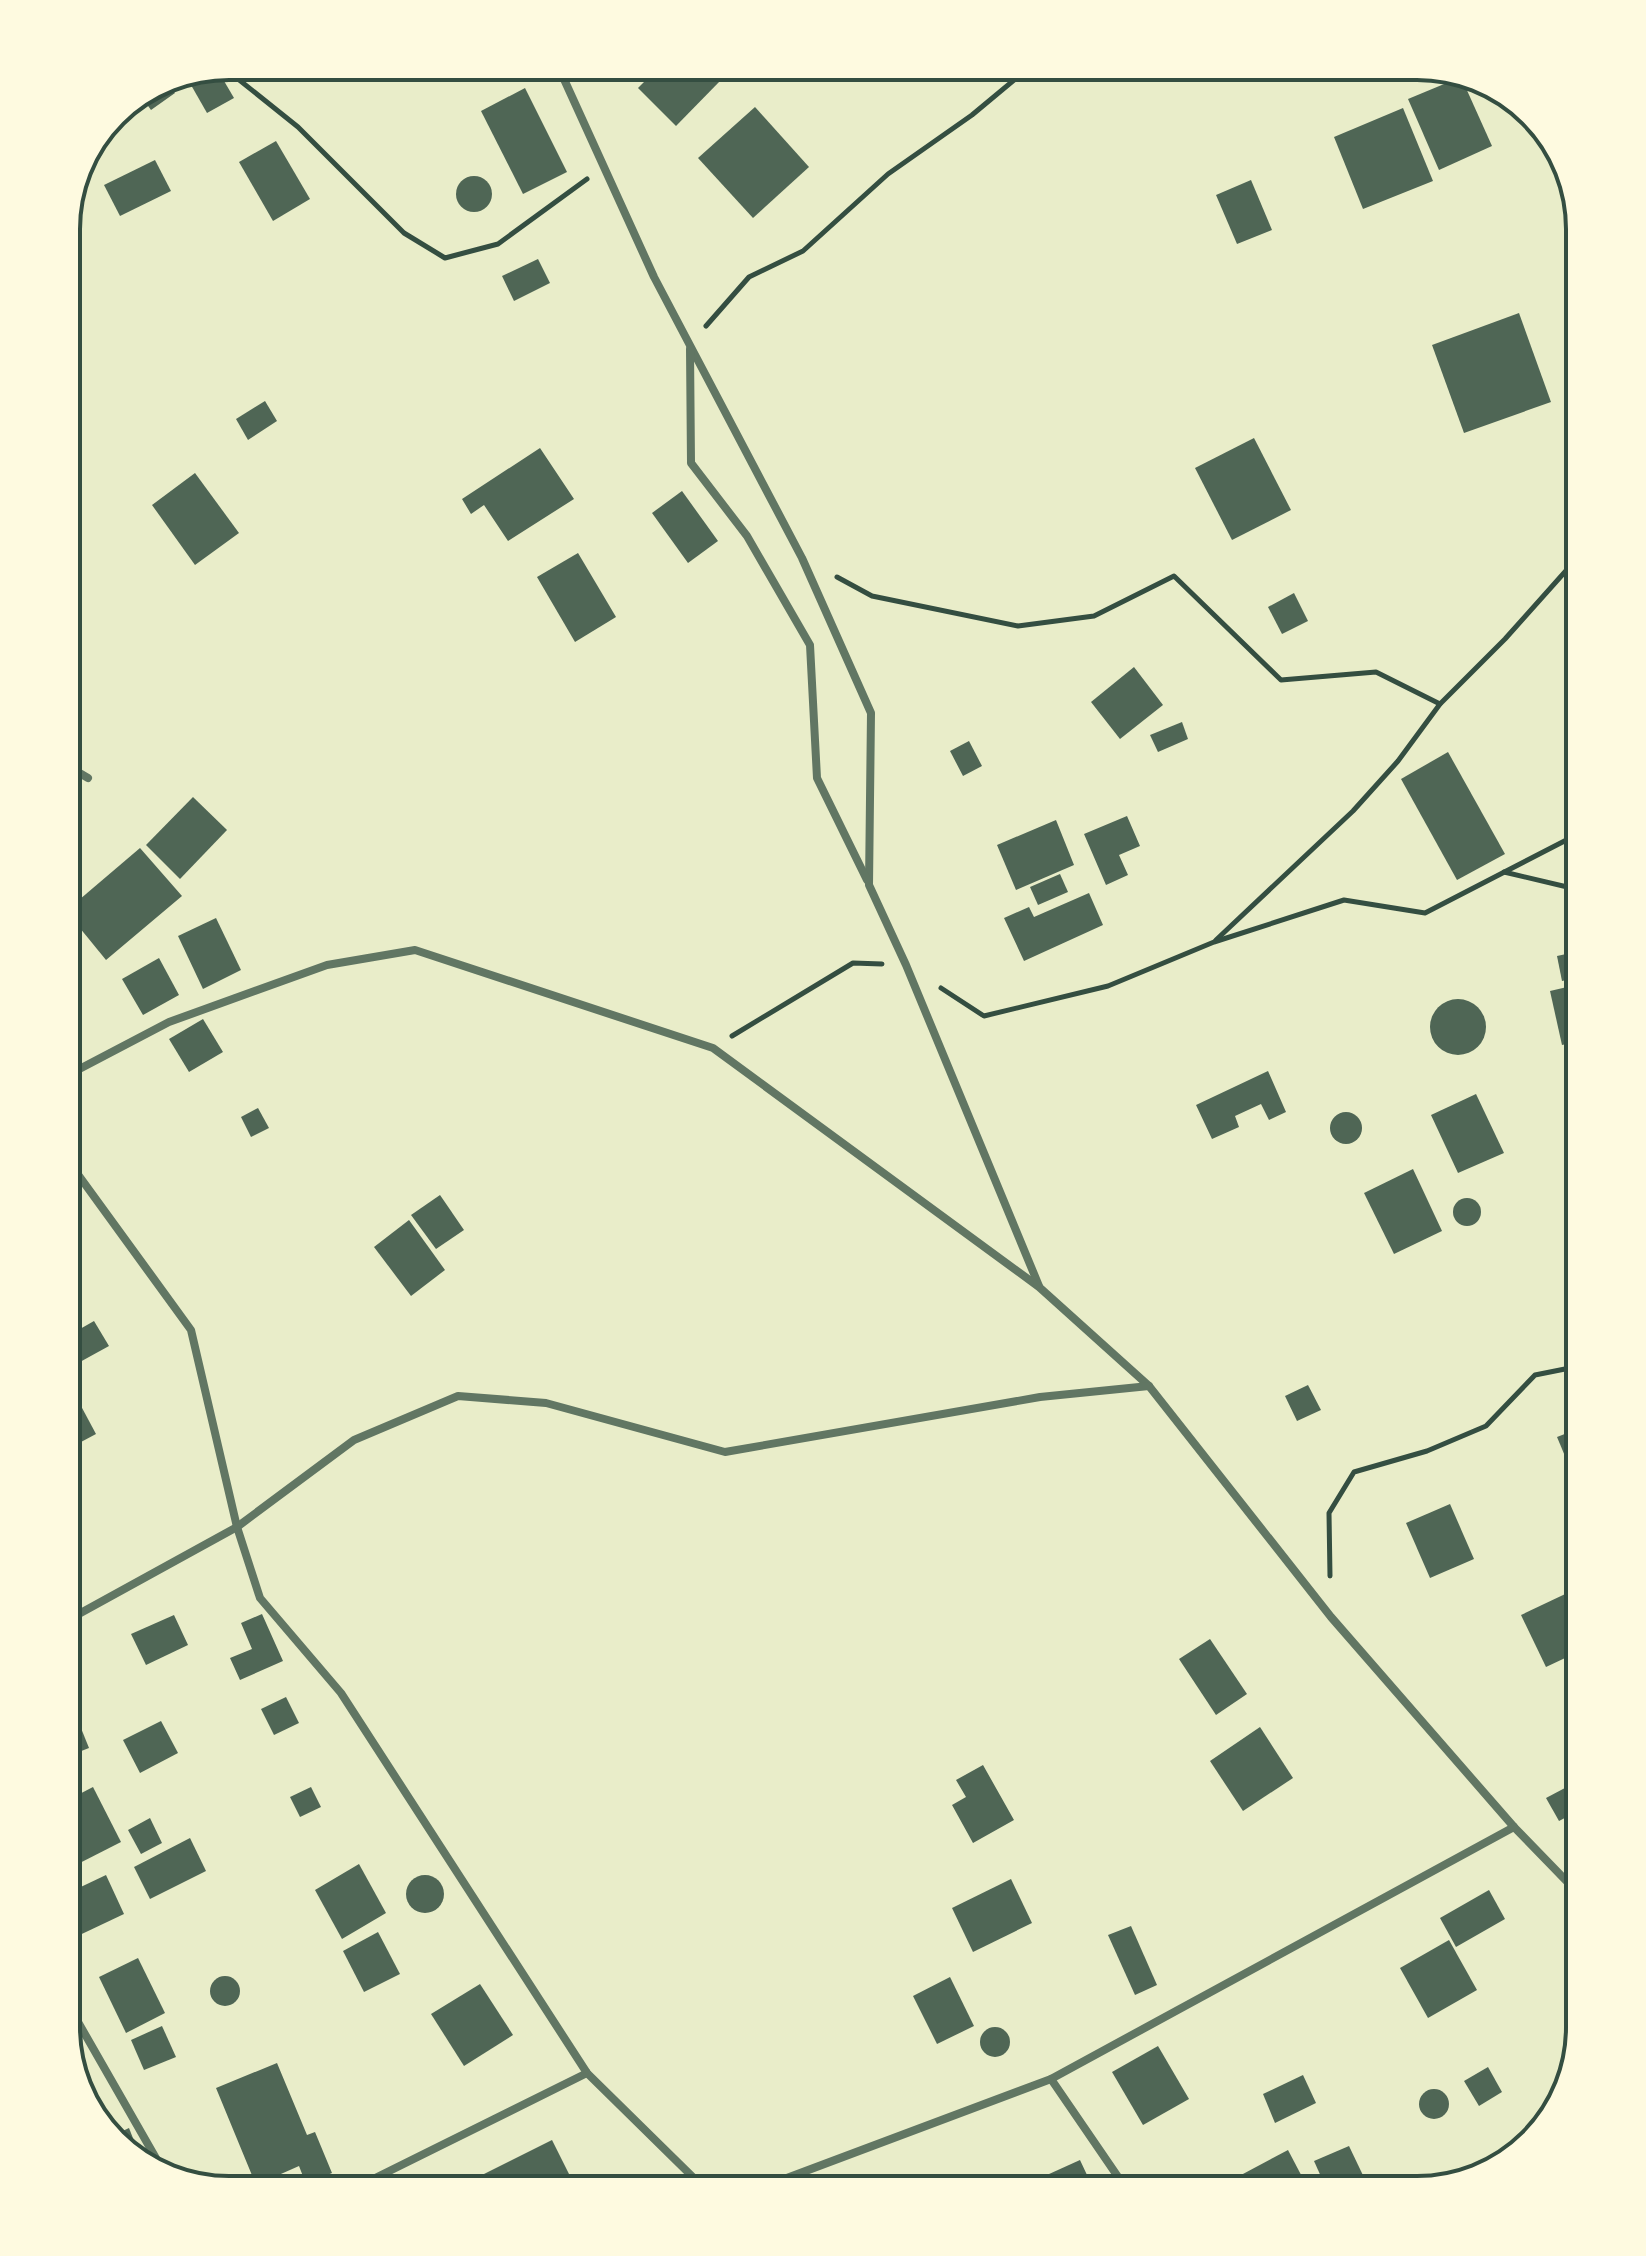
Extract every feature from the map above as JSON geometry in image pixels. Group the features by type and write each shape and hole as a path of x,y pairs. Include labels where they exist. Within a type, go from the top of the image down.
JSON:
{"street":[{"path":"564,80 690,345 802,558 871,713 869,885"},
{"path":"690,345 691,463 747,536 810,645 817,778 906,965 1039,1287"},
{"path":"80,773 88,778"},
{"path":"80,1069 169,1022 327,965 415,950 713,1048 1039,1287 1149,1386 1331,1617 1514,1827 1566,1881"},
{"path":"80,1177 191,1330 237,1527 260,1598 341,1693 587,2073 692,2176"},
{"path":"80,1613 237,1527 354,1440 458,1396 546,1403 725,1452 1040,1397 1149,1386"},
{"path":"792,2176 1051,2079 1514,1827"},
{"path":"80,2025 155,2156"},
{"path":"379,2176 587,2073"},
{"path":"1051,2079 1117,2176"}],"path":[{"path":"239,80 298,127 404,233 445,258 498,244 604,167"},
{"path":"690,345 749,277 803,251 888,174 972,115 1014,80"},
{"path":"802,558 872,596 1018,626 1094,616 1174,576 1281,680 1376,672 1440,704"},
{"path":"1214,942 1353,811 1398,761 1440,704 1505,639 1566,571"},
{"path":"713,1048 853,963 906,965 984,1016 1108,986 1214,942 1344,900 1425,913 1566,840"},
{"path":"1504,872 1566,887"},
{"path":"1331,1617 1329,1513 1354,1472 1427,1451 1486,1426 1535,1375 1566,1369"}],"building":[{"path":"223,80 234,98 207,113 191,85"},
{"path":"646,80 721,80 676,126 638,88"},
{"path":"1446,83 1466,88 1492,146 1439,170 1408,99"},
{"path":"525,88 567,172 523,194 481,111"},
{"path":"173,91 175,93 151,110 147,104"},
{"path":"755,107 809,167 753,218 698,158"},
{"path":"1403,108 1433,181 1363,209 1334,137"},
{"path":"276,141 310,199 273,221 239,162"},
{"path":"155,160 171,191 120,216 104,185"},
{"path":"474,176 487,181 492,194 487,207 474,212 461,207 456,194 461,181"},
{"path":"1251,180 1272,230 1237,244 1216,195"},
{"path":"538,259 550,283 514,301 502,276"},
{"path":"1519,313 1551,402 1464,433 1432,345"},
{"path":"265,401 277,421 248,440 236,419"},
{"path":"1254,438 1291,510 1232,540 1195,468"},
{"path":"540,448 574,499 508,541 484,505 471,514 462,499"},
{"path":"195,473 239,533 195,565 152,505"},
{"path":"682,491 718,541 688,563 652,513"},
{"path":"578,553 616,617 575,642 537,577"},
{"path":"1294,593 1308,621 1282,634 1268,607"},
{"path":"1134,667 1163,705 1120,739 1091,702"},
{"path":"1182,722 1188,739 1158,752 1150,735"},
{"path":"969,741 982,766 963,776 950,751"},
{"path":"1448,752 1505,854 1457,880 1401,779"},
{"path":"193,797 227,830 180,879 146,845"},
{"path":"1127,816 1140,846 1119,855 1128,875 1106,885 1084,834"},
{"path":"1056,820 1074,865 1016,890 997,845"},
{"path":"140,848 182,896 106,960 80,928 80,899"},
{"path":"1060,874 1068,892 1038,905 1030,887"},
{"path":"1089,893 1103,925 1024,961 1004,918 1029,907 1034,917"},
{"path":"216,918 241,970 203,989 178,936"},
{"path":"1566,954 1566,980 1562,981 1557,956"},
{"path":"159,958 179,995 143,1015 122,979"},
{"path":"1566,987 1566,1044 1562,1045 1550,991"},
{"path":"1458,999 1478,1007 1486,1027 1478,1047 1458,1055 1438,1047 1430,1027 1438,1007"},
{"path":"203,1019 223,1052 189,1072 169,1039"},
{"path":"1268,1071 1286,1112 1269,1120 1261,1104 1235,1116 1239,1127 1212,1139 1196,1105"},
{"path":"1476,1094 1504,1153 1458,1173 1431,1115"},
{"path":"258,1108 269,1128 251,1137 241,1117"},
{"path":"1346,1112 1357,1117 1362,1128 1357,1139 1346,1144 1335,1139 1330,1128 1335,1117"},
{"path":"1413,1169 1442,1231 1394,1254 1364,1193"},
{"path":"440,1195 464,1230 436,1249 411,1215"},
{"path":"1467,1198 1477,1202 1481,1212 1477,1222 1467,1226 1457,1222 1453,1212 1457,1202"},
{"path":"409,1220 445,1270 411,1296 374,1247"},
{"path":"94,1321 109,1346 80,1362 80,1329"},
{"path":"1308,1385 1321,1410 1297,1421 1285,1396"},
{"path":"80,1404 96,1434 80,1443"},
{"path":"1566,1433 1566,1459 1557,1437"},
{"path":"1450,1504 1474,1559 1430,1578 1406,1523"},
{"path":"1566,1594 1566,1658 1546,1667 1521,1615"},
{"path":"262,1614 283,1661 240,1680 230,1658 252,1649 241,1623"},
{"path":"174,1615 188,1645 146,1665 131,1634"},
{"path":"1210,1639 1247,1694 1216,1715 1179,1659"},
{"path":"286,1697 299,1723 274,1735 261,1709"},
{"path":"161,1721 178,1753 140,1773 123,1740"},
{"path":"80,1726 89,1748 80,1752"},
{"path":"1260,1727 1293,1778 1243,1811 1210,1761"},
{"path":"983,1765 1014,1820 973,1843 952,1805 966,1797 956,1780"},
{"path":"93,1787 121,1842 80,1863 80,1794"},
{"path":"311,1787 321,1807 300,1817 290,1797"},
{"path":"1566,1787 1566,1817 1559,1821 1546,1798"},
{"path":"150,1818 162,1843 141,1854 128,1830"},
{"path":"190,1838 206,1871 150,1899 134,1867"},
{"path":"359,1864 386,1913 342,1939 315,1890"},
{"path":"106,1875 124,1914 80,1935 80,1887"},
{"path":"425,1875 439,1880 444,1894 439,1908 425,1913 411,1908 406,1894 411,1880"},
{"path":"1011,1879 1032,1923 973,1952 952,1908"},
{"path":"1489,1890 1505,1919 1456,1947 1440,1918"},
{"path":"1131,1926 1157,1985 1135,1995 1108,1935"},
{"path":"378,1932 400,1974 364,1992 343,1951"},
{"path":"1449,1940 1477,1990 1428,2018 1400,1968"},
{"path":"138,1958 165,2013 126,2033 99,1977"},
{"path":"225,1976 235,1981 240,1991 235,2001 225,2006 215,2001 210,1991 215,1981"},
{"path":"950,1977 974,2026 937,2044 913,1996"},
{"path":"480,1984 513,2035 464,2066 431,2014"},
{"path":"162,2026 176,2057 144,2070 131,2040"},
{"path":"995,2027 1006,2031 1010,2042 1006,2053 995,2057 984,2053 980,2042 984,2031"},
{"path":"1158,2046 1189,2099 1143,2125 1112,2072"},
{"path":"277,2063 307,2135 315,2132 332,2173 303,2176 299,2166 276,2176 252,2176 216,2088"},
{"path":"1488,2067 1502,2092 1479,2106 1464,2081"},
{"path":"1303,2075 1316,2103 1275,2123 1263,2094"},
{"path":"1434,2089 1445,2093 1449,2104 1445,2115 1434,2119 1423,2115 1419,2104 1423,2093"},
{"path":"129,2128 134,2142 124,2132"},
{"path":"552,2140 570,2176 480,2176"},
{"path":"1349,2146 1363,2176 1321,2176 1314,2161"},
{"path":"1288,2150 1302,2176 1239,2176"},
{"path":"1080,2160 1087,2176 1045,2176"}]}
